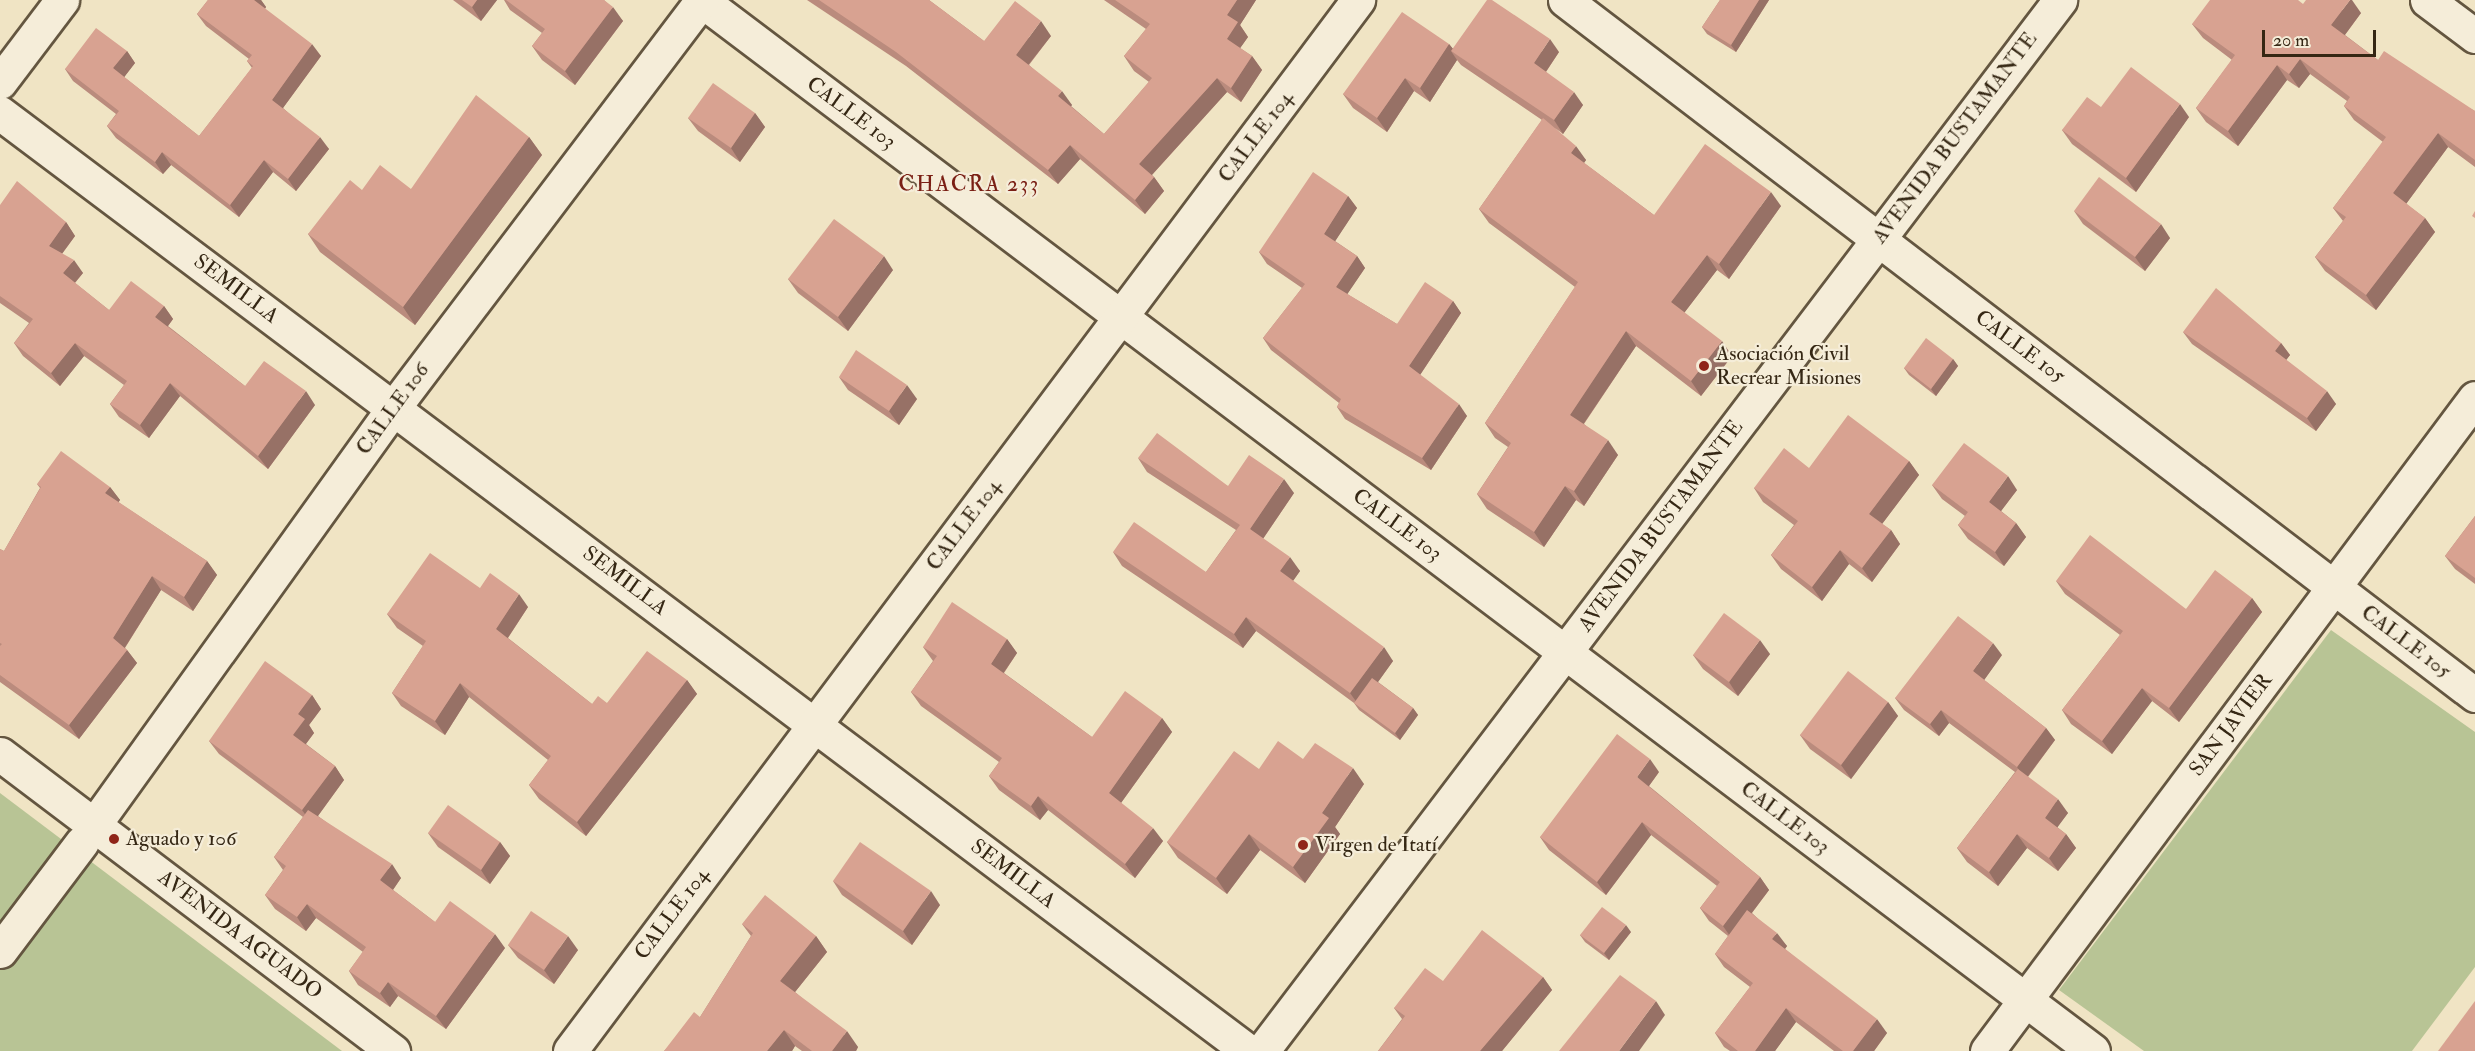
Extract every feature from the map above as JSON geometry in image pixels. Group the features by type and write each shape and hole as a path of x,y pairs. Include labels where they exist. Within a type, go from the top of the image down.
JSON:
{"street":[{"path":"0,82 62,0"},
{"name":"CALLE 103","path":"702,0 2093,1051"},
{"name":"CALLE 106","path":"0,951 88,833 394,407 702,0"},
{"name":"CALLE 104","path":"570,1051 1358,0"},
{"name":"CALLE 105","path":"1565,0 2475,695"},
{"name":"AVENIDA BUSTAMANTE","path":"1262,1051 2060,0"},
{"path":"2427,0 2475,36"},
{"name":"SEMILLA","path":"0,113 1248,1051"},
{"name":"SAN JAVIER","path":"1987,1051 2475,398"},
{"name":"AVENIDA AGUADO","path":"0,754 88,833 358,1051"},
{"name":"AVENIDA AGUADO","path":"0,782 88,833 393,1051"}],"green space":[{"path":"2331,630 2475,732 2475,967 2412,1051 2144,1051 2059,990"},
{"path":"0,793 342,1051 0,1051"}],"building":[{"path":"208,0 254,0 312,44 272,100 320,137 288,179 264,160 230,205 162,152 155,162 107,126 119,111 65,69 96,28 127,51 113,68 199,136 253,66 247,61 252,55 197,14"},
{"path":"462,0 477,0 472,7"},
{"path":"506,0 604,0 613,7 565,71 532,46 545,29"},
{"path":"819,0 929,0 984,41 1015,1 1041,21 1016,55 1062,91 1058,96 1104,134 1152,78 1124,56 1150,24 1115,0 1237,0 1227,15 1238,22 1227,39 1252,56 1231,88 1217,78 1139,164 1154,177 1135,200 1070,145 1048,170 896,52"},
{"path":"1487,0 1492,0 1550,39 1534,63 1574,92 1554,120 1451,51"},
{"path":"1720,0 1759,0 1731,45 1702,27"},
{"path":"2210,0 2298,0 2303,4 2306,0 2350,0 2331,25 2378,60 2384,51 2475,111 2475,160 2438,133 2393,193 2425,218 2366,295 2315,257 2346,217 2333,208 2386,137 2344,106 2350,97 2300,59 2289,74 2277,65 2228,131 2196,108 2235,55 2192,24"},
{"path":"1402,12 1449,44 1420,88 1405,78 1377,118 1343,94"},
{"path":"2131,67 2180,104 2126,178 2062,130 2087,97 2101,107"},
{"path":"713,83 755,113 731,148 688,118"},
{"path":"476,95 529,137 403,307 308,234 350,180 362,190 380,165 411,189"},
{"path":"1543,118 1576,146 1571,153 1654,215 1705,144 1771,192 1719,264 1707,255 1671,302 1722,341 1691,381 1626,331 1570,415 1608,440 1574,491 1565,486 1534,532 1477,494 1511,443 1485,423 1578,282 1479,209"},
{"path":"1313,172 1348,196 1324,234 1357,256 1336,287 1397,324 1425,282 1453,301 1409,366 1459,404 1422,458 1337,407 1341,399 1263,338 1305,284 1259,252"},
{"path":"2099,177 2161,224 2135,257 2074,211"},
{"path":"17,181 66,222 49,246 74,260 63,273 109,310 131,281 164,306 155,317 245,386 264,361 306,391 258,456 170,383 140,425 110,404 127,381 75,343 51,373 14,343 33,319 0,296 0,205"},
{"path":"834,219 884,256 838,317 788,279"},
{"path":"2216,288 2281,343 2275,351 2327,391 2307,418 2183,332"},
{"path":"1926,338 1953,359 1931,389 1904,368"},
{"path":"856,350 907,385 889,411 839,377"},
{"path":"1848,415 1909,461 1869,514 1891,530 1862,568 1840,550 1812,587 1771,555 1798,521 1754,488 1784,448 1809,468"},
{"path":"1157,433 1228,486 1249,455 1284,479 1250,529 1290,557 1280,571 1384,647 1350,693 1246,617 1234,634 1113,552 1134,522 1206,572 1240,525 1138,458"},
{"path":"1964,443 2008,476 1989,502 2016,523 1995,552 1958,525 1968,512 1932,485"},
{"path":"61,451 110,487 105,493 207,561 184,597 152,576 113,638 127,650 69,725 0,675 0,646 2,644 0,643 0,549 4,551 41,487 37,484"},
{"path":"2475,516 2475,578 2445,556"},
{"path":"2090,535 2186,609 2215,570 2252,598 2169,708 2142,688 2102,741 2062,710 2123,631 2056,581"},
{"path":"430,553 480,588 490,573 519,594 496,629 592,704 598,696 607,703 647,651 687,680 577,822 529,785 551,756 460,683 435,721 392,693 426,641 387,614"},
{"path":"952,602 1007,639 991,664 1092,737 1125,691 1162,718 1109,793 1153,828 1125,864 1038,796 1031,806 989,776 1002,758 911,692 937,656 923,647"},
{"path":"1724,613 1760,640 1729,682 1693,655"},
{"path":"1958,616 1993,643 1973,671 2046,728 2017,767 1941,710 1930,724 1895,698"},
{"path":"265,661 312,695 298,714 305,719 293,735 335,766 302,810 209,741"},
{"path":"1848,671 1888,702 1841,765 1800,735"},
{"path":"1372,678 1413,708 1395,733 1354,703"},
{"path":"1617,734 1650,759 1637,777 1760,877 1723,926 1700,908 1720,882 1642,822 1597,882 1540,837"},
{"path":"1278,741 1303,759 1315,743 1353,768 1322,813 1329,818 1293,867 1249,834 1216,878 1167,842 1234,751 1259,769"},
{"path":"2018,769 2058,799 2045,818 2066,834 2049,858 2017,834 1989,872 1957,848"},
{"path":"448,805 500,842 481,870 428,833"},
{"path":"308,810 392,864 380,880 435,922 450,901 495,934 436,1016 388,982 380,993 349,971 366,947 307,904 297,917 265,895 286,866 274,857"},
{"path":"860,842 931,891 903,931 833,881"},
{"path":"765,895 816,936 780,981 847,1031 832,1051 812,1051 784,1030 767,1051 664,1051 694,1012 700,1017 753,933 742,924"},
{"path":"1602,907 1626,925 1604,953 1580,935"},
{"path":"1747,910 1777,933 1772,939 1877,1019 1853,1051 1843,1051 1786,1008 1755,1051 1738,1051 1715,1033 1753,983 1715,954"},
{"path":"531,911 568,936 544,970 508,945"},
{"path":"1482,930 1543,977 1480,1051 1378,1051 1405,1016 1394,1008 1425,968 1443,981"},
{"path":"1620,975 1656,1001 1619,1051 1559,1051"},
{"path":"2475,1001 2475,1051 2438,1051"}],"place":[{"name":"Asociación Civil Recrear Misiones","path":"1704,366"},
{"name":"Aguado y 106","path":"114,839"},
{"name":"Virgen de Itatí","path":"1303,845"}],"district":[{"name":"CHACRA 233","path":"969,185"}]}
